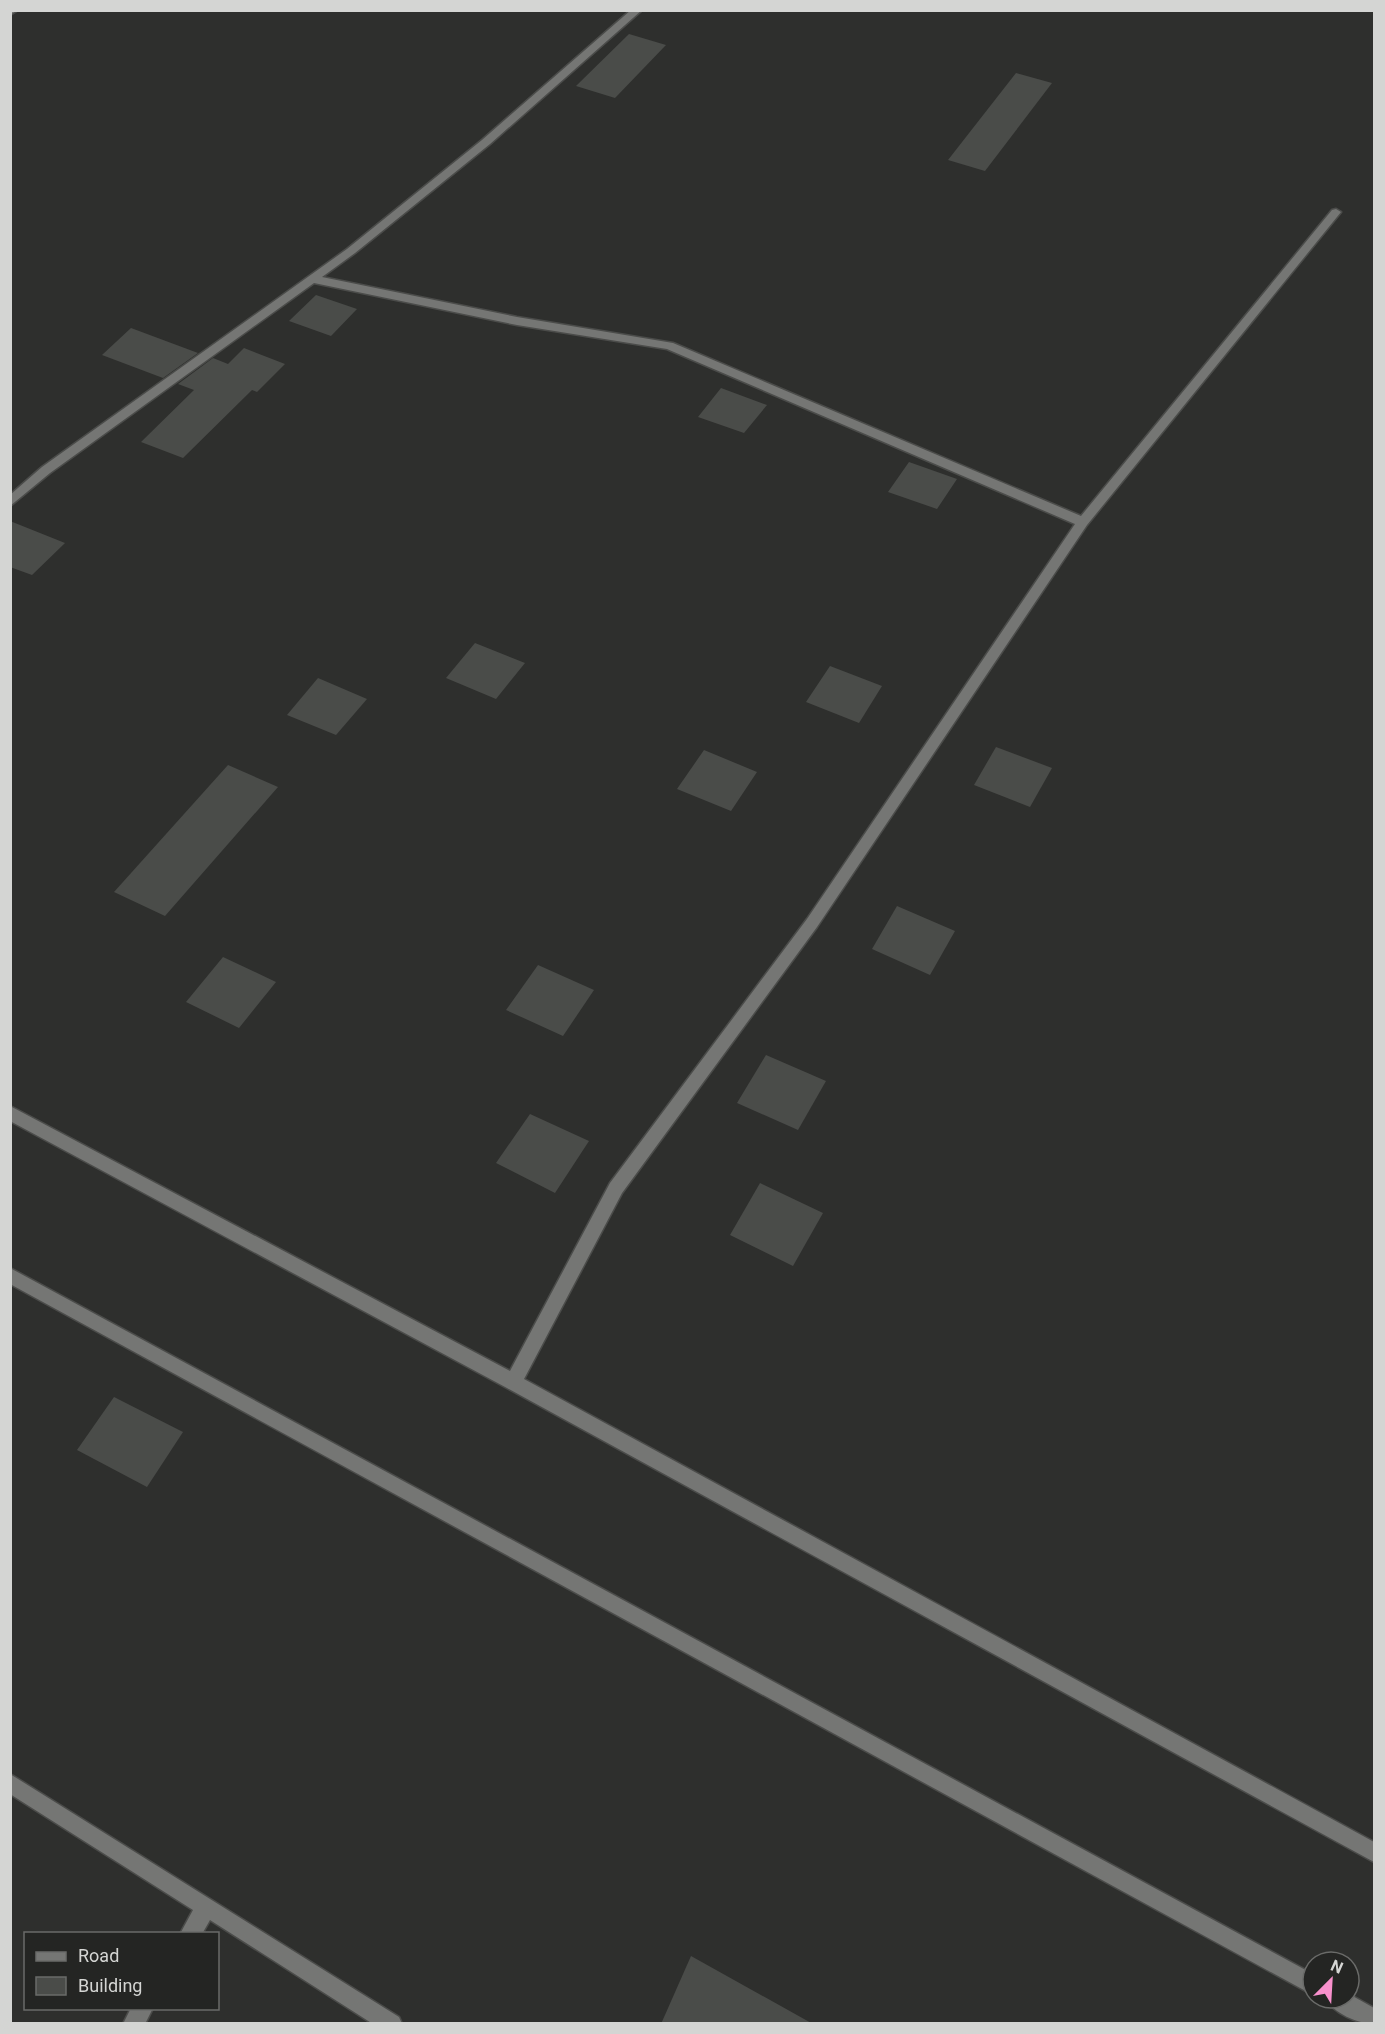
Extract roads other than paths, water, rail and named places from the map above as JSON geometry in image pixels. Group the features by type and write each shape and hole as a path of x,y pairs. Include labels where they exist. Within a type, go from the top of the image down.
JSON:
{"street":[{"path":"10,502 46,470 351,251 486,142 637,10"},
{"path":"513,1382 616,1188 812,924 1083,522 1336,212"},
{"path":"312,279 517,321 669,346 1083,522"},
{"path":"10,1113 513,1382 1374,1852"},
{"path":"10,1275 1301,1978"},
{"path":"10,1783 392,2024"},
{"path":"191,1932 207,1906"},
{"path":"133,2024 142,2010"},
{"path":"1358,2010 1374,2019"}]}
